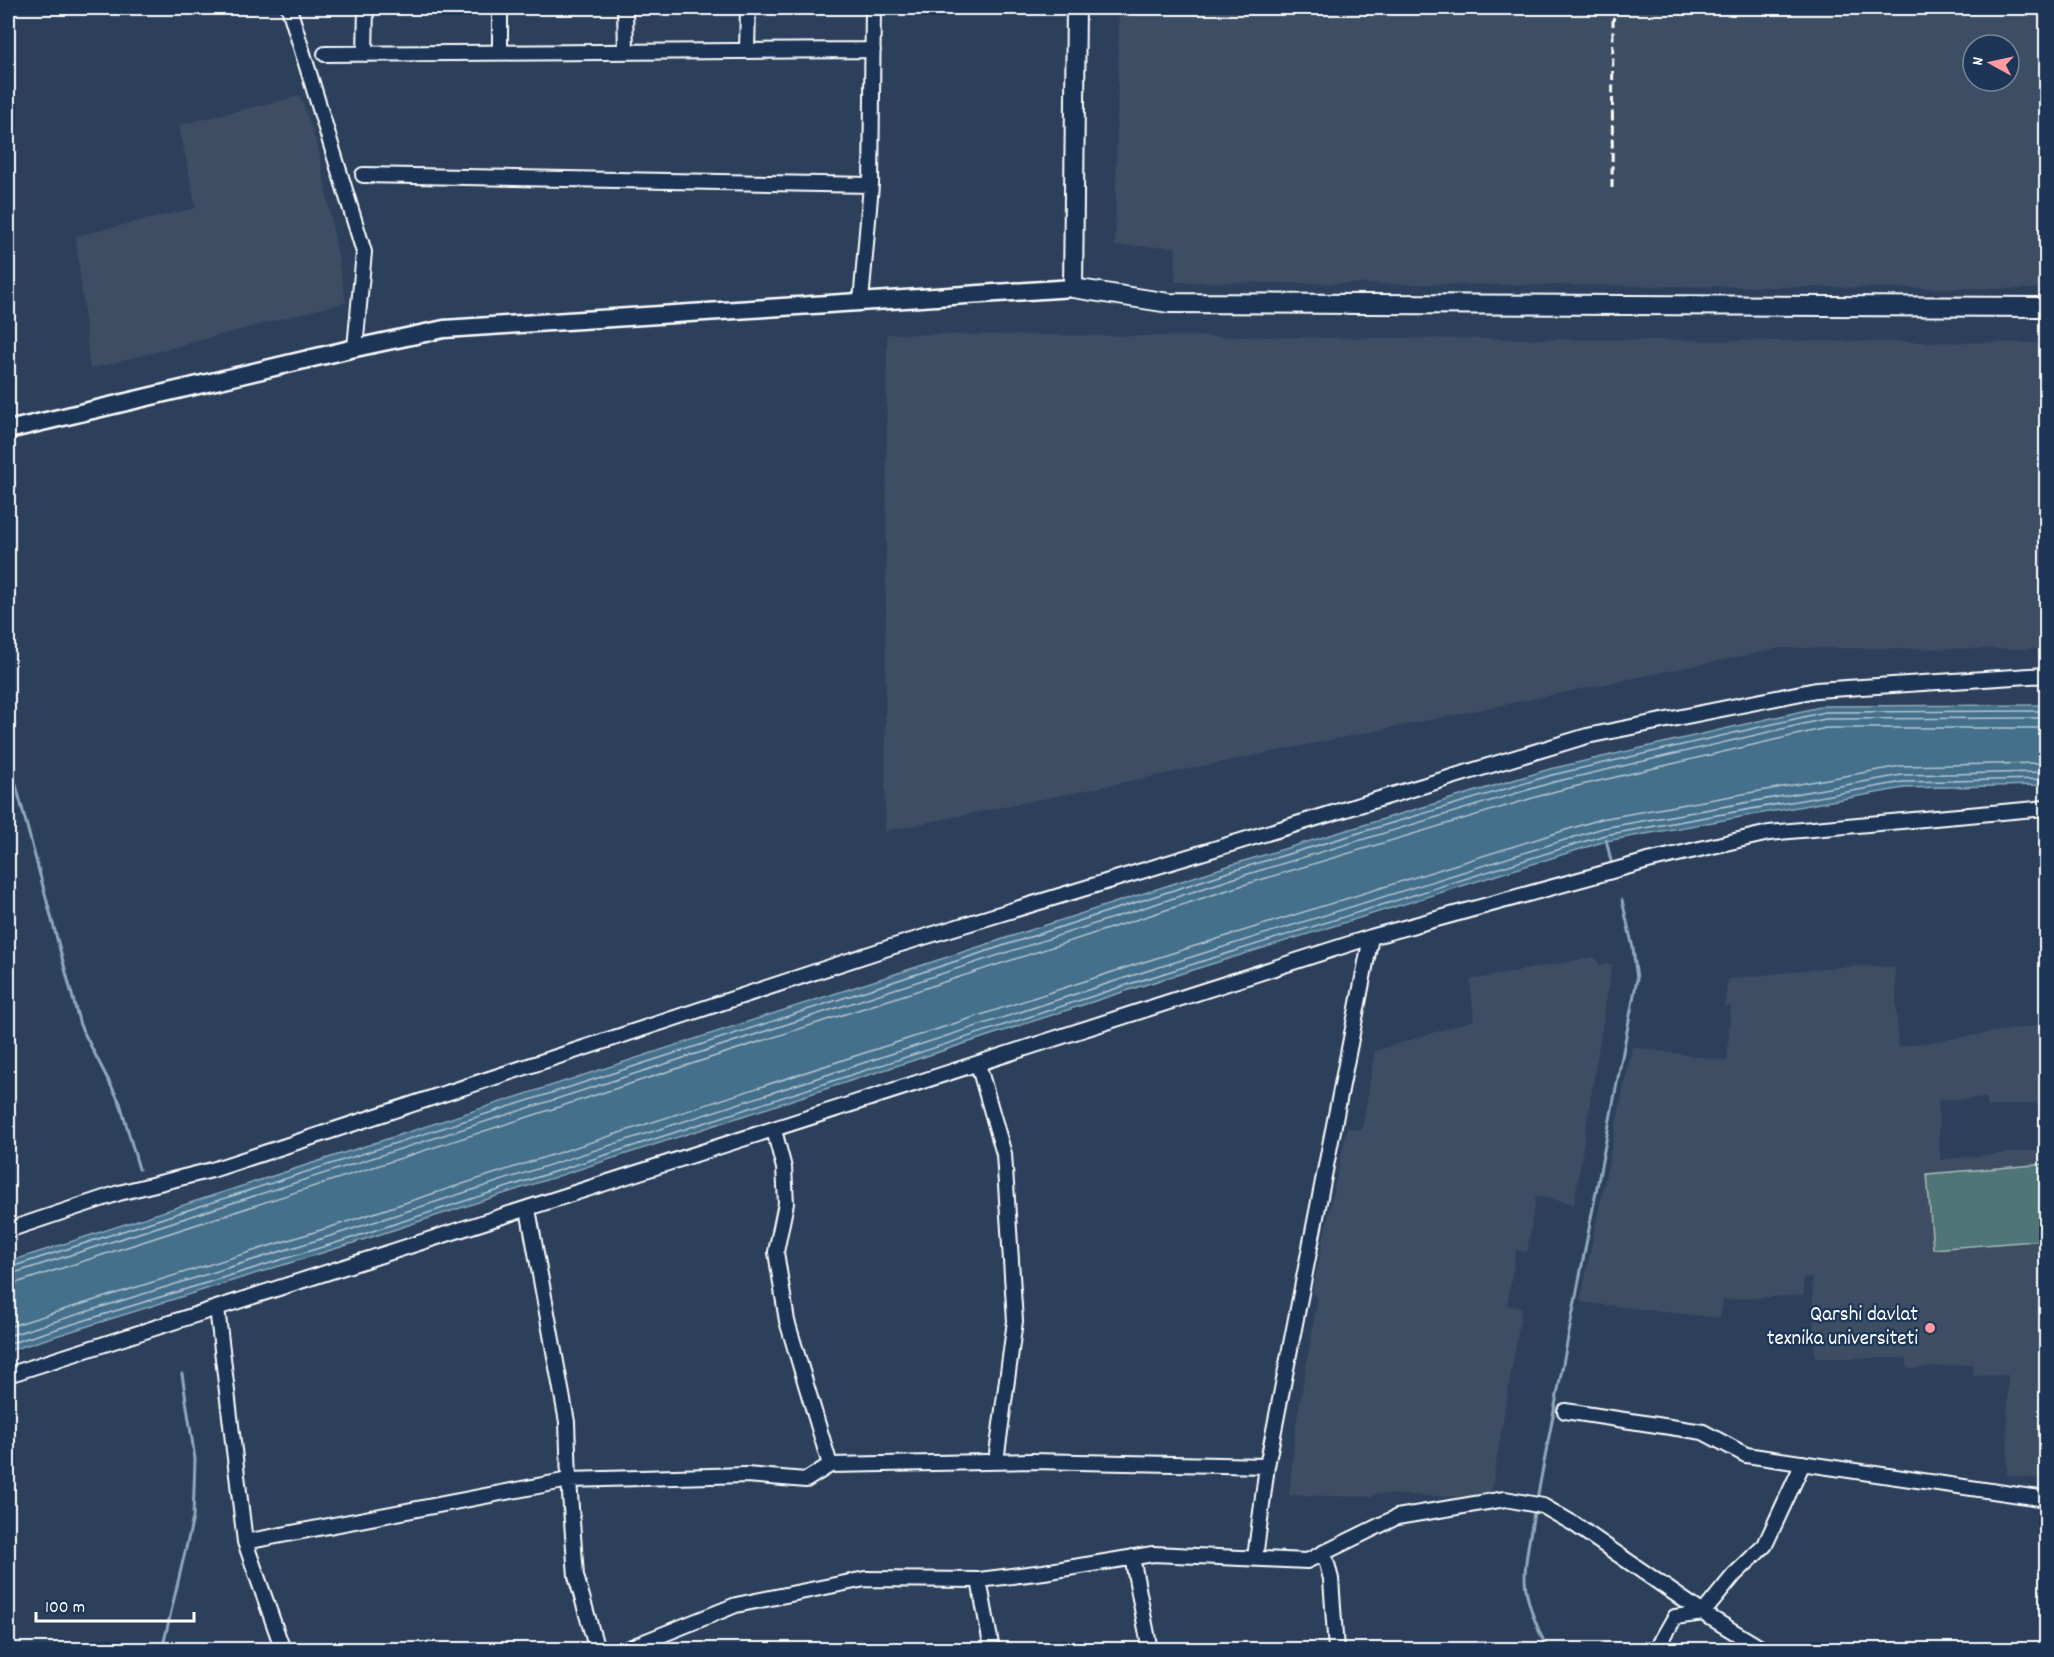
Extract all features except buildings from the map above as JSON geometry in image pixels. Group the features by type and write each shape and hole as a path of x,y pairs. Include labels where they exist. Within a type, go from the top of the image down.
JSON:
{"main road":[{"path":"1076,8 1073,288 1169,303 2046,308"}],"street":[{"path":"289,8 364,252 355,348"},
{"path":"365,54 366,8"},
{"path":"500,8 500,52"},
{"path":"625,8 626,52"},
{"path":"747,51 748,8"},
{"path":"861,302 871,185 873,8"},
{"path":"325,54 873,50"},
{"path":"363,175 871,185"},
{"path":"8,430 444,329 1073,288"},
{"path":"8,1230 119,1193 223,1166 891,947 1587,736 1816,690 2046,675"},
{"path":"8,1375 1371,937 1648,861 1769,833 2046,808"},
{"path":"1255,1558 1267,1466 1371,937"},
{"path":"978,1064 1004,1154 1015,1321 996,1461"},
{"path":"774,1130 784,1168 786,1203 776,1252 787,1321 830,1465"},
{"path":"528,1209 567,1422 576,1576 597,1650"},
{"path":"217,1308 245,1542 283,1650"},
{"path":"1565,1411 1703,1432 1746,1455 2046,1499"},
{"path":"245,1542 569,1480 746,1475 806,1480 830,1465 996,1461 1267,1466"},
{"path":"1656,1650 1675,1617 1703,1612 1734,1575 1765,1545 1803,1463"},
{"path":"624,1650 736,1605 865,1579 979,1580 1153,1554 1307,1561 1397,1517 1505,1499 1543,1506 1574,1524 1703,1612 1764,1650"},
{"path":"1324,1552 1330,1579 1336,1650"},
{"path":"1132,1557 1150,1650"},
{"path":"979,1580 992,1650"}],"shaded area":[{"path":"1119,8 2046,8 2046,289 1175,282 1176,247 1115,246"},
{"path":"300,96 318,147 346,302 90,369 76,236 196,208 179,125"},
{"path":"887,334 2046,343 2046,649 1781,648 885,831"},
{"path":"1595,957 1599,965 1612,964 1574,1204 1536,1196 1527,1252 1516,1250 1507,1305 1522,1308 1491,1493 1471,1497 1376,1494 1372,1497 1289,1495 1296,1425 1318,1297 1312,1293 1347,1128 1362,1130 1375,1051 1474,1020 1470,980"},
{"path":"1895,967 1898,1047 2046,1024 2046,1102 1987,1107 1987,1098 1938,1100 1940,1160 2046,1149 2046,1480 2007,1475 2008,1375 1973,1376 1972,1364 1908,1369 1906,1358 1815,1358 1812,1278 1803,1278 1804,1295 1723,1300 1720,1318 1580,1302 1632,1047 1727,1061 1731,1006 1724,1006 1728,979 1824,968"}],"green space":[{"path":"2046,1164 2046,1240 1933,1249 1927,1174"}],"water":[{"path":"2046,705 2046,785 1904,788 1606,841 1138,987 344,1246 8,1351 8,1262 1234,864 1550,769 1824,706"}],"waterway":[{"path":"8,755 80,1025 120,1103 139,1169"},
{"path":"1606,839 1611,861"},
{"path":"1537,1499 1637,979 1633,948 1622,900"},
{"path":"162,1650 193,1518 195,1459 182,1374"},
{"path":"1534,1512 1525,1578 1533,1615 1548,1650"}],"railway":[{"path":"1612,188 1615,8"}],"place":[{"name":"Qarshi davlat texnika universiteti","path":"1930,1328"}]}
